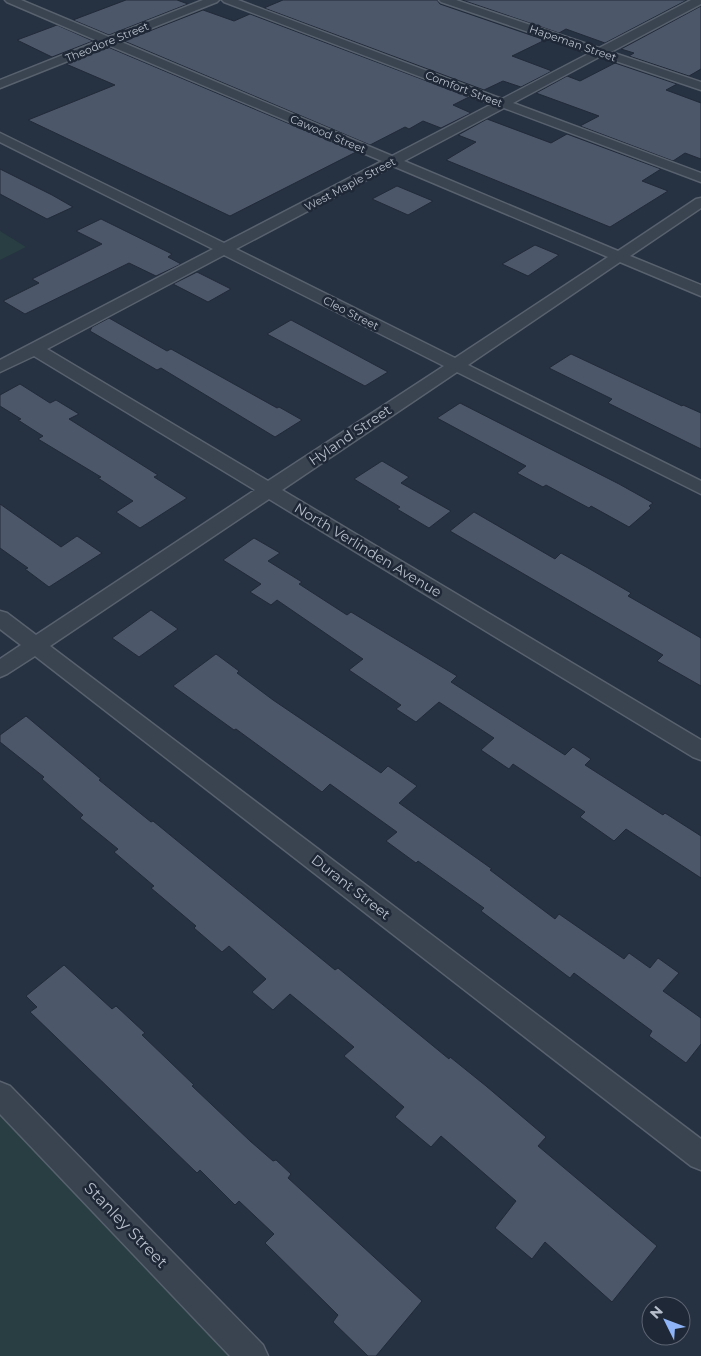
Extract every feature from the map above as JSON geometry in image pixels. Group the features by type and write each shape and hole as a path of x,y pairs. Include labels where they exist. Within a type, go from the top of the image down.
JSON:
{"street":[{"name":"Cawood Street","path":"11,0 701,291"},
{"name":"Theodore Street","path":"0,84 213,0"},
{"name":"Comfort Street","path":"228,0 701,178"},
{"name":"Hapeman Street","path":"445,0 701,86"},
{"name":"West Maple Street","path":"0,367 700,0"},
{"name":"Cleo Street","path":"0,137 701,488"},
{"name":"Hyland Street","path":"0,669 701,202"},
{"name":"North Verlinden Avenue","path":"35,349 701,751"},
{"name":"Durant Street","path":"0,618 701,1156"},
{"name":"Stanley Street","path":"0,1095 252,1356"}],"green space":[{"path":"0,231 26,247 0,260"},
{"path":"0,1085 262,1356 0,1356"}],"building":[{"path":"126,0 177,0 188,4 109,35 73,20"},
{"path":"283,0 437,0 440,4 545,40 512,56 552,71 521,87 503,81 484,90 264,8"},
{"path":"462,0 687,0 605,43 566,29 559,33"},
{"path":"701,6 701,69 689,76 629,56 634,53 621,49"},
{"path":"203,10 234,21 250,14 469,97 453,105 471,113 441,128 423,121 409,129 405,127 370,145 124,41"},
{"path":"57,25 93,41 52,57 17,40"},
{"path":"108,47 356,152 230,216 28,120 115,85 66,64"},
{"path":"615,63 677,84 666,90 701,103 701,159 685,153 673,161 580,126 599,116 536,93 567,76 580,81"},
{"path":"487,119 551,143 567,134 661,169 642,181 668,191 610,227 446,160 476,142 458,135"},
{"path":"0,169 73,207 47,219 0,194"},
{"path":"397,186 433,201 408,215 372,199"},
{"path":"101,219 172,254 168,257 181,264 156,276 129,263 25,314 3,301 39,283 32,279 102,244 76,231"},
{"path":"535,245 559,255 528,276 502,264"},
{"path":"197,272 231,289 208,302 173,284"},
{"path":"109,318 167,351 171,349 302,420 275,437 161,368 157,370 90,331 92,327"},
{"path":"291,320 388,372 365,386 267,334"},
{"path":"571,354 701,413 701,449 608,403 612,399 549,368"},
{"path":"20,384 50,403 56,400 79,414 69,419 158,475 154,477 187,498 140,528 116,512 133,501 98,478 101,477 38,439 43,436 0,406 0,395"},
{"path":"460,403 619,484 653,503 649,506 651,508 629,527 591,506 589,508 546,485 543,487 517,473 526,466 437,418"},
{"path":"382,461 409,477 401,483 451,511 429,528 397,509 400,507 354,479"},
{"path":"0,504 61,547 77,536 102,553 49,587 25,569 28,568 0,548"},
{"path":"474,512 555,559 561,553 631,593 628,596 701,638 701,686 657,661 663,655 450,531"},
{"path":"254,538 280,553 268,561 302,582 299,584 347,615 351,612 457,676 451,682 565,755 573,747 591,759 585,765 663,815 665,813 701,836 701,878 626,829 614,841 580,817 585,812 513,764 509,769 481,750 494,738 439,702 416,722 396,709 401,705 349,670 363,659 277,600 271,605 250,592 261,584 223,560"},
{"path":"151,610 178,629 139,657 112,638"},
{"path":"216,654 239,671 237,673 273,700 381,773 388,766 417,786 399,803 492,869 490,870 555,919 559,914 624,959 629,953 650,968 658,958 679,973 663,991 701,1018 701,1044 686,1063 649,1036 652,1031 574,973 570,978 481,911 484,908 418,861 416,863 386,841 397,832 330,784 322,792 173,686"},
{"path":"26,716 101,779 99,780 151,822 153,821 335,970 338,968 449,1059 450,1057 486,1086 546,1137 538,1146 657,1246 612,1302 545,1242 532,1259 495,1228 516,1201 441,1136 431,1147 395,1117 404,1107 344,1056 354,1047 290,994 273,1010 252,992 266,979 229,946 222,952 194,928 196,926 151,888 154,886 114,852 118,849 80,818 83,815 42,779 44,777 0,742 0,735"},
{"path":"64,965 112,1009 116,1006 145,1033 142,1035 194,1085 192,1086 250,1141 273,1161 276,1160 291,1174 288,1178 422,1301 376,1356 368,1356 333,1322 338,1315 265,1243 274,1234 239,1201 235,1205 200,1170 197,1173 30,1012 37,1007 26,996"}]}
